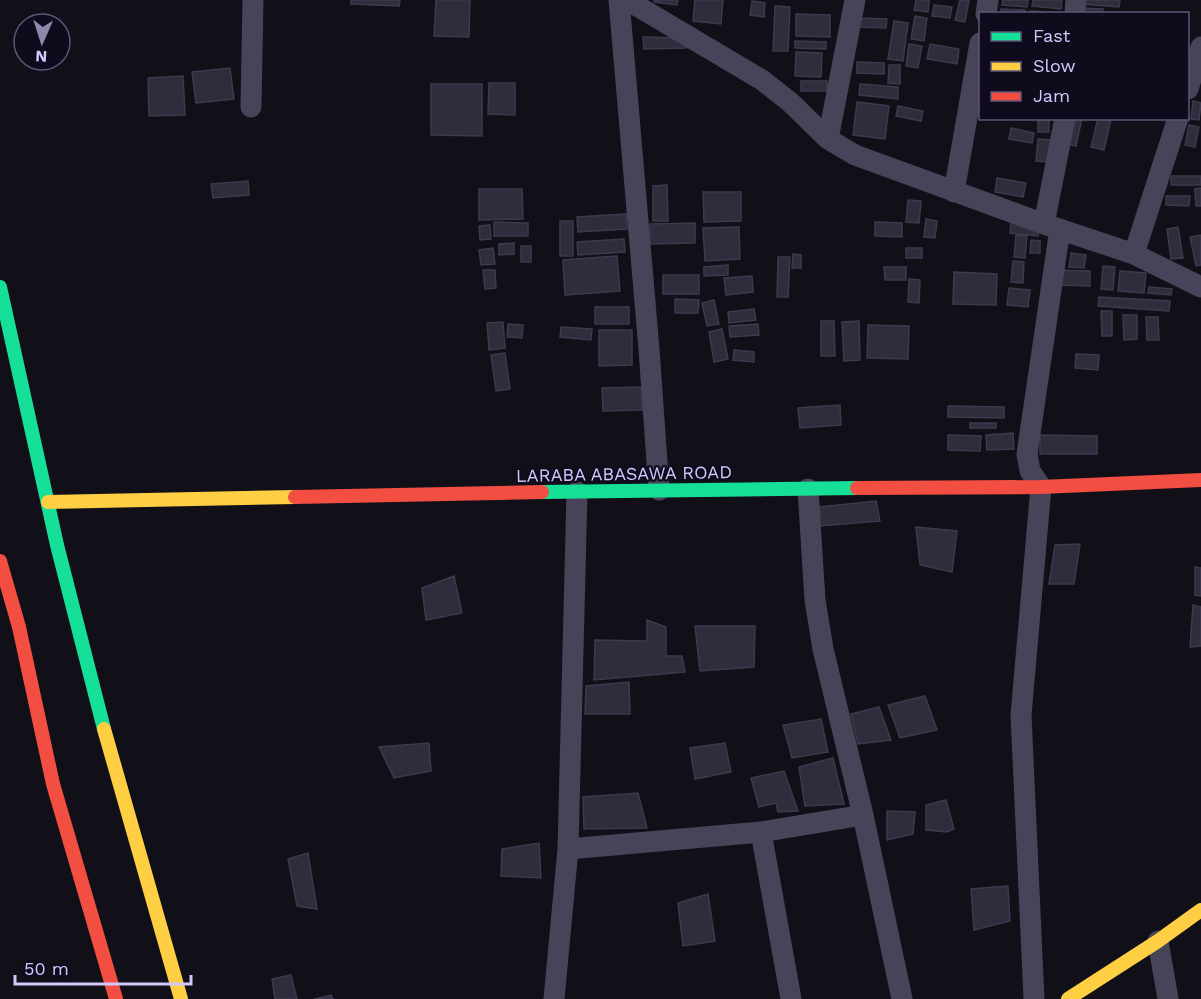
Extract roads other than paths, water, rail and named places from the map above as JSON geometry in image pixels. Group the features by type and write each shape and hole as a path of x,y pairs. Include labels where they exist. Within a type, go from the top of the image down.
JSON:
{"street":[{"path":"251,107 253,0"},
{"path":"619,0 659,490"},
{"path":"627,0 762,80 790,102 828,139 855,155 1134,254 1201,287"},
{"path":"828,139 855,0"},
{"path":"1189,86 1201,47"},
{"path":"954,192 979,54"},
{"path":"1034,999 1021,715 1041,488 1030,471 1028,454 1065,120"},
{"path":"1134,254 1177,120"},
{"path":"0,286 48,502 104,727 181,999"},
{"name":"LARABA ABASAWA ROAD","path":"48,502 659,490 1041,488 1201,480"},
{"path":"808,489 815,600 823,649 863,815 902,999"},
{"path":"554,999 568,849 577,492"},
{"path":"0,561 19,627 53,784 116,999"},
{"path":"0,602 19,627"},
{"path":"568,849 761,832 863,815"},
{"path":"761,832 791,999"},
{"path":"1068,999 1158,941 1201,910"},
{"path":"1158,941 1168,999"}]}
